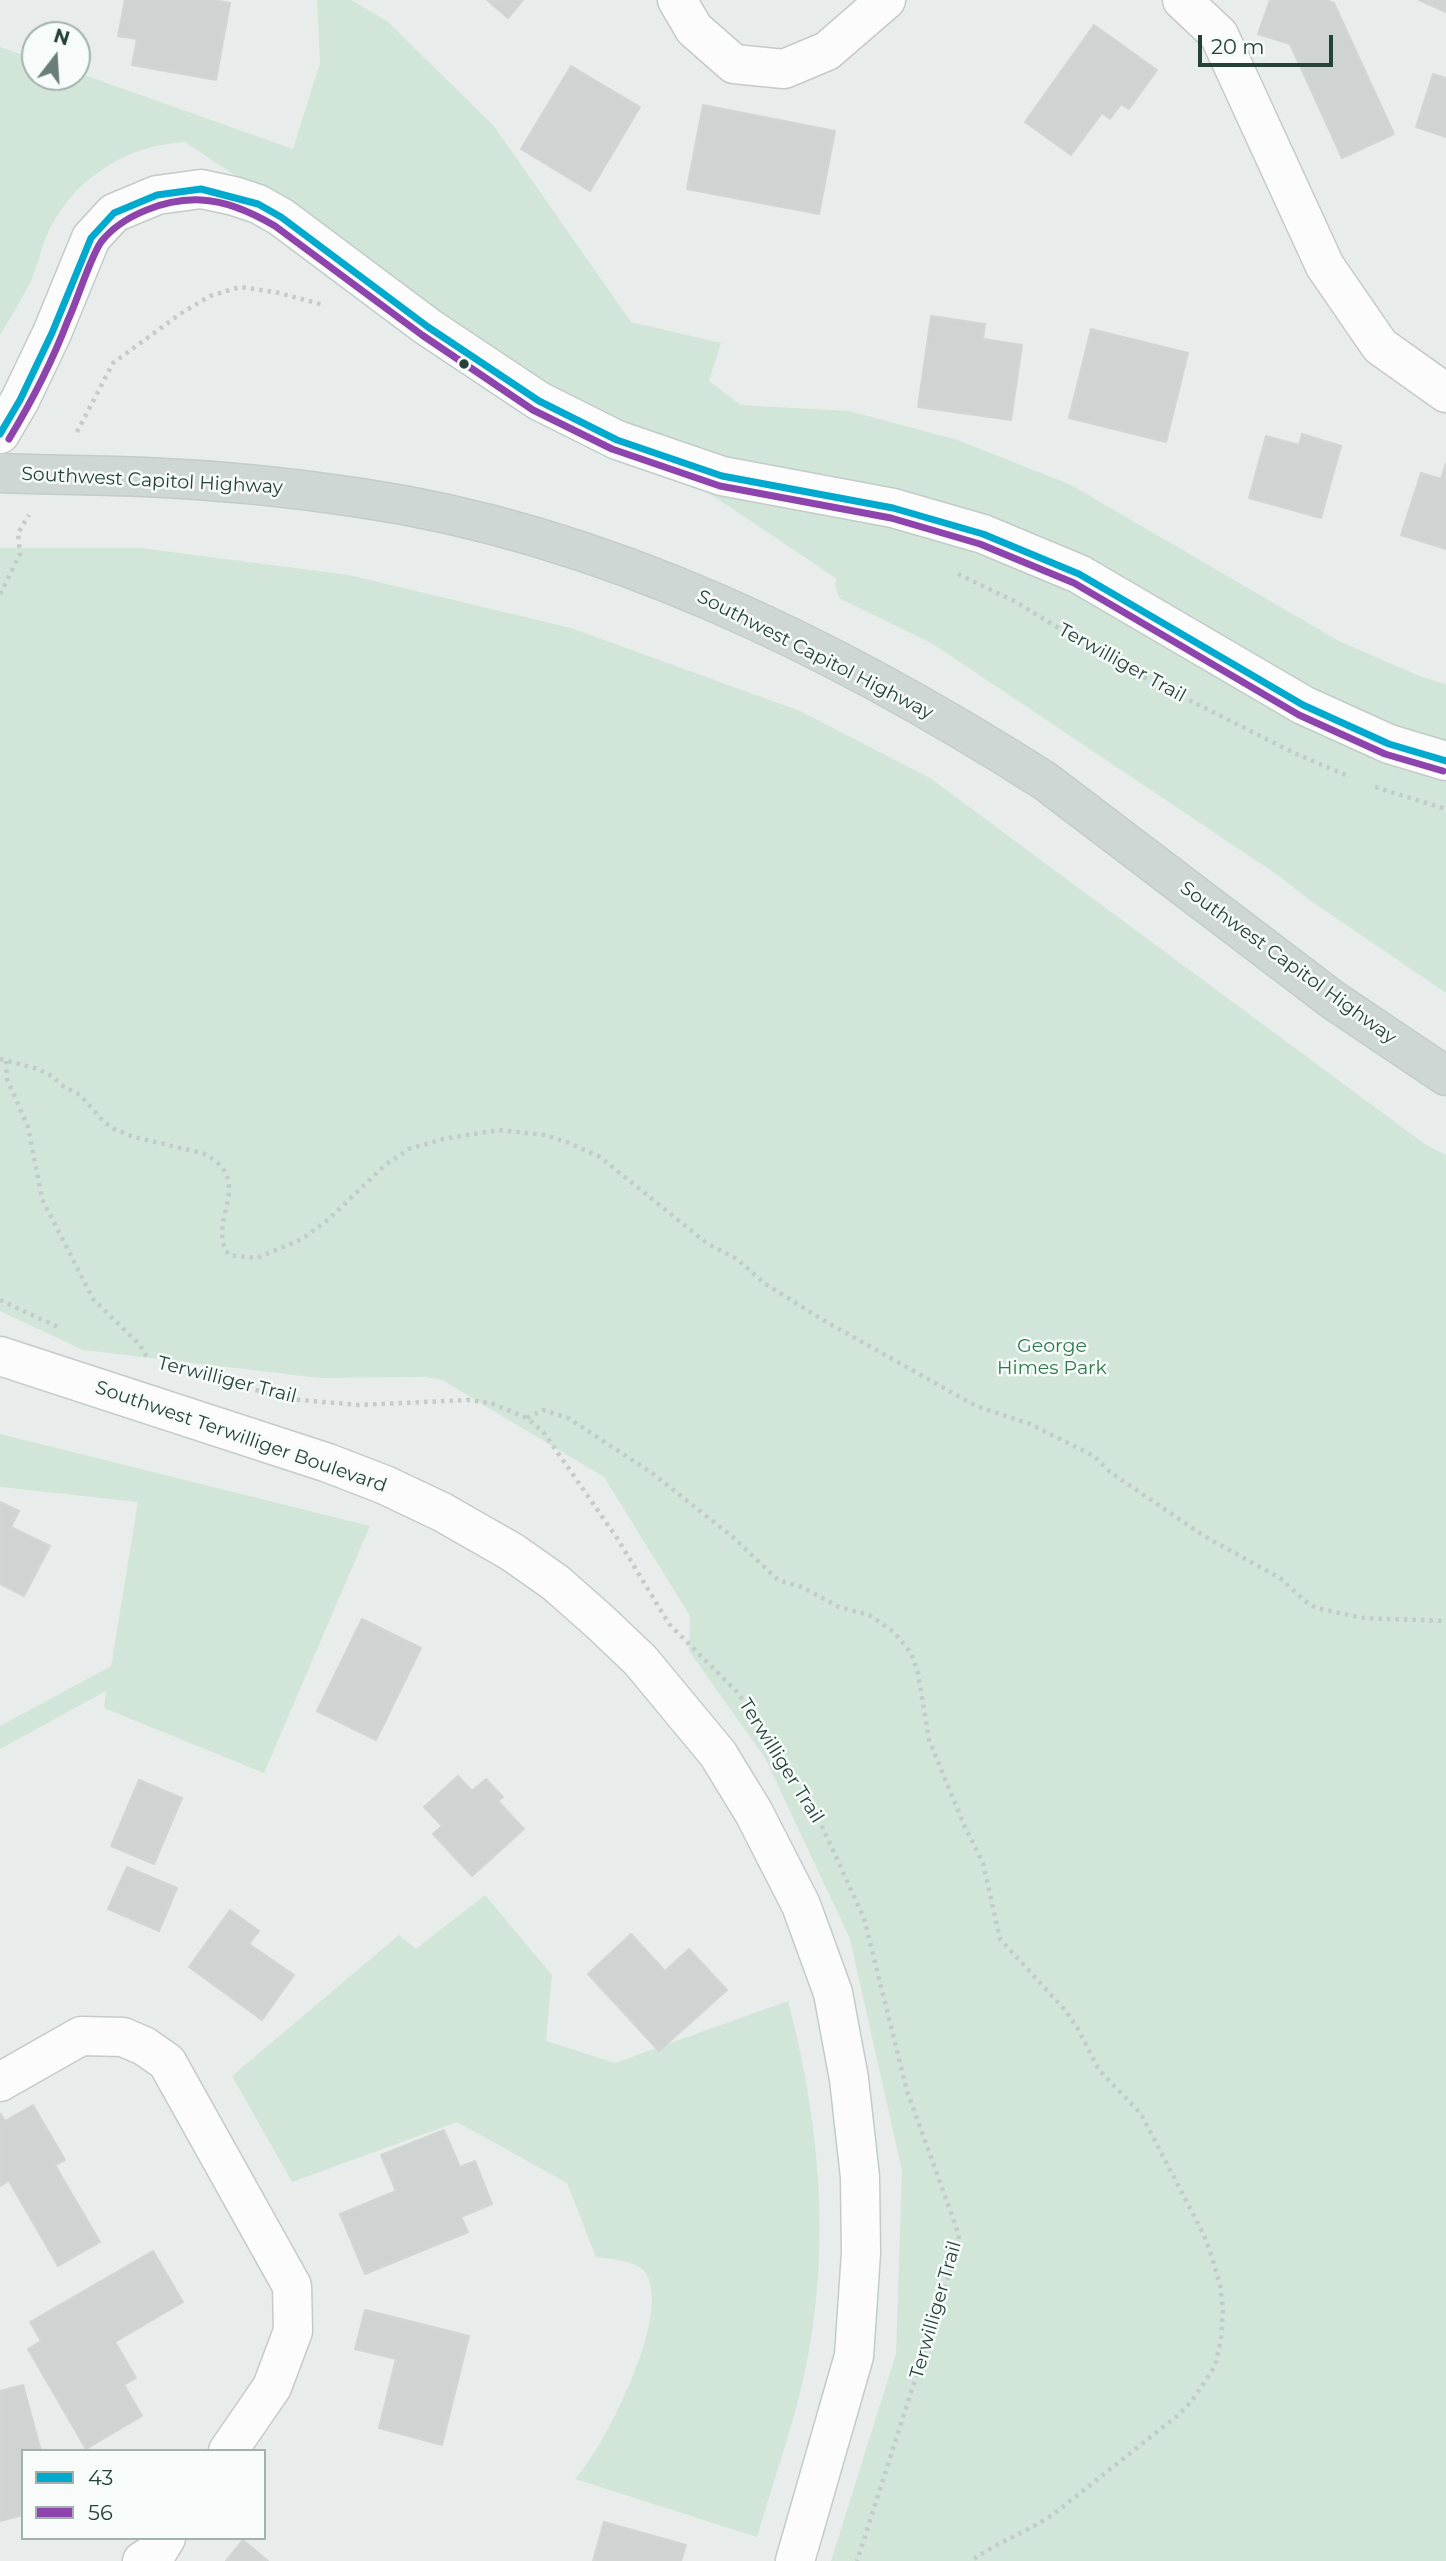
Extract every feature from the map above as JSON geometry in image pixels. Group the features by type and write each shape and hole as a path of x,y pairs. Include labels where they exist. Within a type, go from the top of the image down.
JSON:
{"main road":[{"path":"677,0 694,29 734,64 784,69 827,51 886,0"},
{"path":"1182,0 1219,35 1325,266 1380,346 1446,393"},
{"path":"0,434 20,400 52,333 91,238 114,213 157,195 201,189 234,195 281,217 428,327 539,401 617,440 722,476 893,508 983,534 1079,574 1303,705 1389,744 1446,761"},
{"name":"Southwest Capitol Highway","path":"0,473 220,482 363,498 423,509 547,540 673,584 751,618 830,659 1001,753 1045,781 1333,1000 1446,1076"},
{"name":"Southwest Terwilliger Boulevard","path":"0,1356 328,1462 442,1512 512,1552 556,1583 640,1660 718,1754 754,1813 801,1905 833,1993 849,2079 860,2177 861,2253 854,2356 794,2561"},
{"path":"0,2082 80,2036 123,2037 144,2046 167,2062 292,2287 293,2331 272,2387 229,2449"},
{"path":"142,2561 158,2551 165,2540"}],"path":[{"path":"113,363 180,314 210,296 240,287 275,292 326,306"},
{"path":"0,594 20,554 18,533"},
{"name":"Terwilliger Trail","path":"950,570 1016,602 1116,663 1294,753 1351,777"},
{"path":"1374,787 1446,809"},
{"path":"3,1060 38,1069 52,1076 80,1096 114,1129 211,1157 224,1171 228,1182 228,1204 221,1232 224,1249 229,1255 242,1258 257,1258 302,1239 329,1219 385,1165 416,1147 453,1136 499,1130 532,1133 569,1143 600,1157 708,1244 737,1259 764,1283 976,1405 1030,1423 1094,1456 1110,1472 1204,1536 1280,1578 1316,1608 1363,1618 1446,1621"},
{"name":"Terwilliger Trail","path":"3,1060 7,1079 28,1127 42,1199 93,1298 140,1345 149,1360 137,1357"},
{"path":"0,1300 63,1329"},
{"name":"Terwilliger Trail","path":"225,1381 288,1399 347,1404 468,1400 492,1403 527,1418 557,1449 617,1538 669,1624 737,1692 778,1748 815,1811 864,1918 907,2091 958,2235 953,2262 857,2561"},
{"path":"527,1418 543,1410 579,1424 652,1473 734,1538 778,1580 802,1587 839,1607 869,1615 894,1632 906,1645 918,1674 929,1740 964,1825 983,1863 1000,1939 1065,2010 1099,2070 1141,2114 1204,2235 1220,2285 1222,2324 1214,2366 1192,2401 1055,2514 971,2561"}],"green space":[{"path":"317,0 351,0 387,21 494,126 631,322 721,343 709,381 741,405 849,411 958,440 1071,485 1339,641 1422,677 1446,684 1446,993 1311,901 1279,876 933,644 839,598 835,585 837,579 185,142 141,150 121,159 85,183 69,199 56,217 30,283 0,335 0,47 21,54 21,91 91,91 91,77 293,149 320,63"},
{"name":"George Himes Park","path":"0,548 141,548 349,575 571,628 800,711 930,778 1426,1145 1446,1155 1446,2561 831,2561 896,2354 902,2171 850,1939 765,1758 689,1651 690,1616 604,1477 442,1380 424,1377 320,1378 83,1350 0,1311"},
{"path":"0,1434 370,1526 264,1773 104,1708 106,1691 0,1749 0,1726 111,1666 138,1502 0,1487"},
{"path":"485,1895 552,1975 546,2041 615,2063 788,2001 800,2051 816,2152 819,2253 816,2304 808,2355 797,2405 757,2537 575,2479 602,2439 633,2376 651,2312 651,2287 638,2266 596,2257 567,2183 457,2122 292,2182 232,2076 399,1935 416,1949"}],"building":[{"path":"125,0 215,0 230,3 216,80 132,65 137,39 118,36"},
{"path":"487,0 523,0 508,18"},
{"path":"1270,0 1325,0 1334,3 1394,134 1342,158 1290,44 1258,34"},
{"path":"1419,0 1446,0 1446,12"},
{"path":"1094,25 1157,70 1129,109 1121,104 1110,119 1102,113 1071,155 1025,122"},
{"path":"571,66 640,107 590,191 521,149"},
{"path":"1433,74 1446,78 1446,137 1416,127"},
{"path":"703,105 835,131 819,214 687,189"},
{"path":"931,316 985,324 983,339 1022,345 1011,420 918,407"},
{"path":"1091,329 1188,353 1166,442 1069,418"},
{"path":"1302,434 1341,446 1321,518 1249,498 1266,436 1299,445"},
{"path":"1446,463 1446,549 1401,535 1421,473 1441,479"},
{"path":"0,1502 19,1511 11,1527 50,1546 24,1596 0,1584"},
{"path":"362,1619 421,1648 376,1740 317,1711"},
{"path":"458,1776 472,1791 486,1779 503,1797 498,1801 524,1829 472,1876 433,1834 442,1826 424,1807"},
{"path":"139,1780 182,1798 154,1864 111,1846"},
{"path":"127,1867 177,1888 159,1931 108,1909"},
{"path":"230,1910 259,1931 249,1944 294,1975 262,2020 189,1967"},
{"path":"631,1934 665,1971 689,1949 727,1990 659,2051 588,1974"},
{"path":"33,2105 65,2160 55,2165 100,2242 58,2266 9,2181 0,2186 0,2113 5,2121"},
{"path":"444,2130 460,2167 475,2161 492,2204 461,2217 468,2232 365,2274 340,2214 396,2191 381,2155"},
{"path":"153,2251 183,2302 115,2342 136,2378 124,2385 142,2416 86,2449 28,2349 41,2341 30,2322"},
{"path":"365,2310 469,2336 442,2445 379,2428 396,2359 355,2349"},
{"path":"23,2385 40,2449 21,2449 21,2516 0,2521 0,2391"},
{"path":"604,2522 686,2545 681,2561 593,2561"},
{"path":"243,2540 268,2561 226,2561"}],"transit line":[{"name":"43","path":"0,434 20,400 52,333 91,238 114,213 157,195 201,189 258,204 281,217 428,327 539,401 617,440 722,476 893,508 983,534 1079,574 1303,705 1389,744 1446,761"},
{"name":"56","path":"9,439 48,366 92,258 110,232 133,216 160,205 188,200 230,205 275,226 422,335 533,410 612,449 720,486 891,518 980,544 1074,583 1299,715 1385,754 1443,771"}]}
